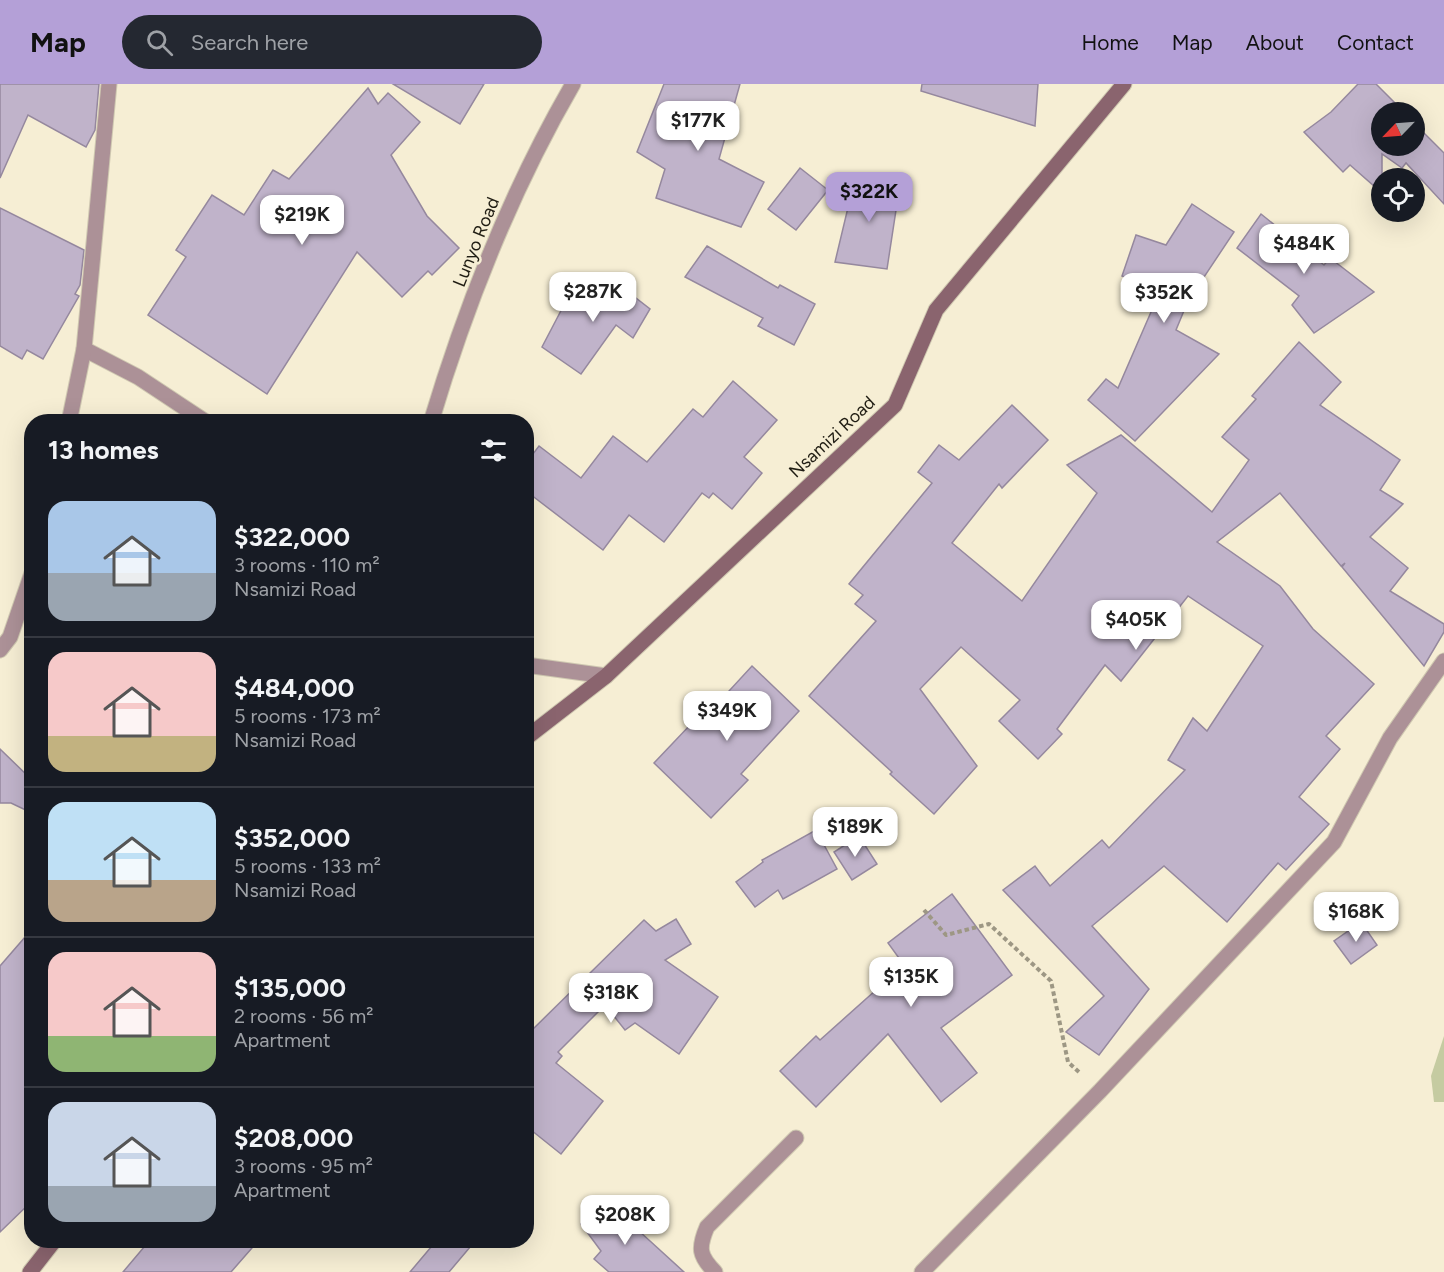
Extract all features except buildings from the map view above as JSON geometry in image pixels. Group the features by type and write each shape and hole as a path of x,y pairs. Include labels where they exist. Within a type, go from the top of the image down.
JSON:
{"street":[{"path":"71,414 84,349 110,84"},
{"name":"Lunyo Road","path":"432,414 446,370 497,239 545,132 573,84"},
{"name":"Nsamizi Road","path":"534,732 606,676 895,405 936,310 1124,84"},
{"path":"84,349 138,377 194,414"},
{"path":"0,650 10,637 24,596"},
{"path":"922,1272 1100,1091 1334,842 1390,738 1444,661"},
{"path":"534,666 606,676"},
{"path":"715,1272 702,1259 699,1245 706,1227 796,1138"},
{"path":"30,1272 49,1248"}],"path":[{"path":"924,910 946,935 989,924 1051,981 1068,1062 1100,1091"}],"green space":[{"path":"1444,1036 1444,1102 1434,1102 1431,1076"}]}
